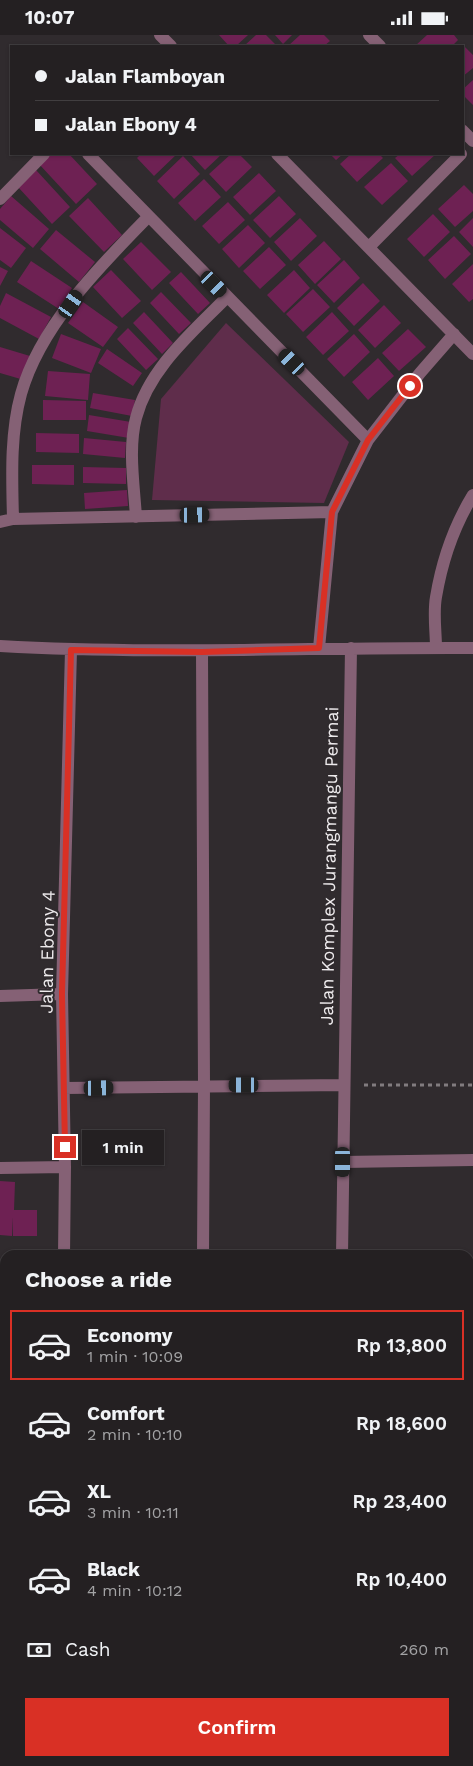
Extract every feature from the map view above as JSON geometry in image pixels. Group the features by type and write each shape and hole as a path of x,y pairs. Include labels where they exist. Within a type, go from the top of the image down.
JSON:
{"street":[{"path":"369,35 379,45"},
{"path":"464,132 473,141 464,151"},
{"path":"0,199 43,155"},
{"path":"89,155 368,440"},
{"path":"278,155 473,354"},
{"path":"369,247 460,155"},
{"path":"13,519 12,460 21,395 32,366 44,342 80,291 148,217"},
{"path":"136,517 134,443 136,418 145,395 164,365 227,297"},
{"path":"319,648 332,512 368,440 420,373 454,334"},
{"path":"436,648 436,599 444,561 462,512 473,495"},
{"path":"0,522 13,519 332,512"},
{"path":"0,646 71,650 202,652 319,648 473,648"},
{"name":"Jalan Komplex Jurangmangu Permai","path":"342,1250 343,1085 351,648"},
{"name":"Jalan Ebony 4","path":"64,1250 65,1167 62,994 71,650"},
{"path":"202,652 204,1085 202,1250"},
{"path":"0,996 62,994"},
{"path":"64,1089 204,1085 343,1085"},
{"path":"343,1162 473,1160"},
{"path":"0,1168 65,1167"}],"path":[{"path":"343,1085 473,1085"}],"shaded area":[{"path":"226,323 349,442 324,503 152,500 161,399"}],"building":[{"path":"219,35 248,35 237,45 228,45"},
{"path":"256,35 266,35 276,45 245,45"},
{"path":"275,35 292,35 283,44"},
{"path":"300,35 324,35 330,41 325,45 289,45"},
{"path":"427,35 454,35 458,40 453,45 416,45"},
{"path":"464,46 473,55 473,68 464,75"},
{"path":"473,80 473,105 464,96 464,88"},
{"path":"48,155 70,155 97,184 76,204 39,164"},
{"path":"140,155 176,155 154,176 137,158"},
{"path":"191,155 221,155 205,170"},
{"path":"230,155 240,155 252,167 226,192 209,174"},
{"path":"331,155 342,155 336,160"},
{"path":"350,155 380,155 383,158 357,182 340,164"},
{"path":"399,155 435,155 412,176 395,158"},
{"path":"183,156 200,174 174,199 157,181"},
{"path":"391,163 408,181 382,205 364,187"},
{"path":"36,170 70,207 52,224 18,187"},
{"path":"259,173 276,191 250,215 233,197"},
{"path":"204,179 221,197 195,221 178,203"},
{"path":"464,185 473,194 473,211 455,227 438,209"},
{"path":"11,196 49,229 33,248 0,220 0,209"},
{"path":"279,196 296,214 270,238 253,220"},
{"path":"88,198 122,235 104,252 69,216"},
{"path":"228,202 245,220 219,244 202,226"},
{"path":"433,214 450,232 424,257 407,239"},
{"path":"300,218 317,236 291,261 274,242"},
{"path":"473,218 473,247 459,232"},
{"path":"248,225 265,243 239,268 222,249"},
{"path":"0,228 26,248 11,268 0,260"},
{"path":"56,230 95,262 79,282 40,249"},
{"path":"454,236 471,254 445,279 428,260"},
{"path":"324,241 341,259 315,284 298,265"},
{"path":"141,242 171,272 152,290 123,259"},
{"path":"269,247 286,265 260,289 243,271"},
{"path":"344,260 360,278 334,303 317,285"},
{"path":"31,261 72,288 59,309 17,282"},
{"path":"473,264 473,299 469,302 452,284"},
{"path":"0,267 8,271 0,286"},
{"path":"111,270 141,301 122,318 93,287"},
{"path":"294,270 310,288 284,313 267,295"},
{"path":"181,272 210,303 198,314 169,283"},
{"path":"363,283 380,301 354,326 337,308"},
{"path":"313,289 330,307 303,332 286,314"},
{"path":"161,292 191,323 179,334 150,303"},
{"path":"6,293 51,317 39,339 0,318 0,306"},
{"path":"83,302 118,327 103,347 68,323"},
{"path":"384,305 401,323 375,348 358,330"},
{"path":"144,312 173,343 162,354 133,323"},
{"path":"332,312 349,331 323,355 306,337"},
{"path":"128,328 158,359 146,370 117,339"},
{"path":"408,329 426,347 399,371 382,353"},
{"path":"61,334 101,349 91,373 52,358"},
{"path":"354,334 370,352 344,377 327,359"},
{"path":"0,347 30,356 24,380 0,373"},
{"path":"107,349 142,373 133,386 98,363"},
{"path":"378,358 394,376 368,400 352,382"},
{"path":"48,371 90,374 88,400 45,396"},
{"path":"93,393 135,400 132,416 90,408"},
{"path":"43,400 86,401 86,420 43,420"},
{"path":"89,415 131,422 129,438 87,431"},
{"path":"36,433 79,434 79,453 36,452"},
{"path":"84,438 126,442 125,458 83,454"},
{"path":"32,465 74,465 74,485 32,484"},
{"path":"83,467 126,468 126,484 83,483"},
{"path":"127,490 128,506 85,509 84,493"},
{"path":"0,1181 15,1182 14,1210 37,1210 37,1236 13,1236 13,1217 12,1236 0,1235"}],"route":[{"path":"65,1147 62,994 71,650 202,652 319,648 332,512 368,440 410,386"}]}
